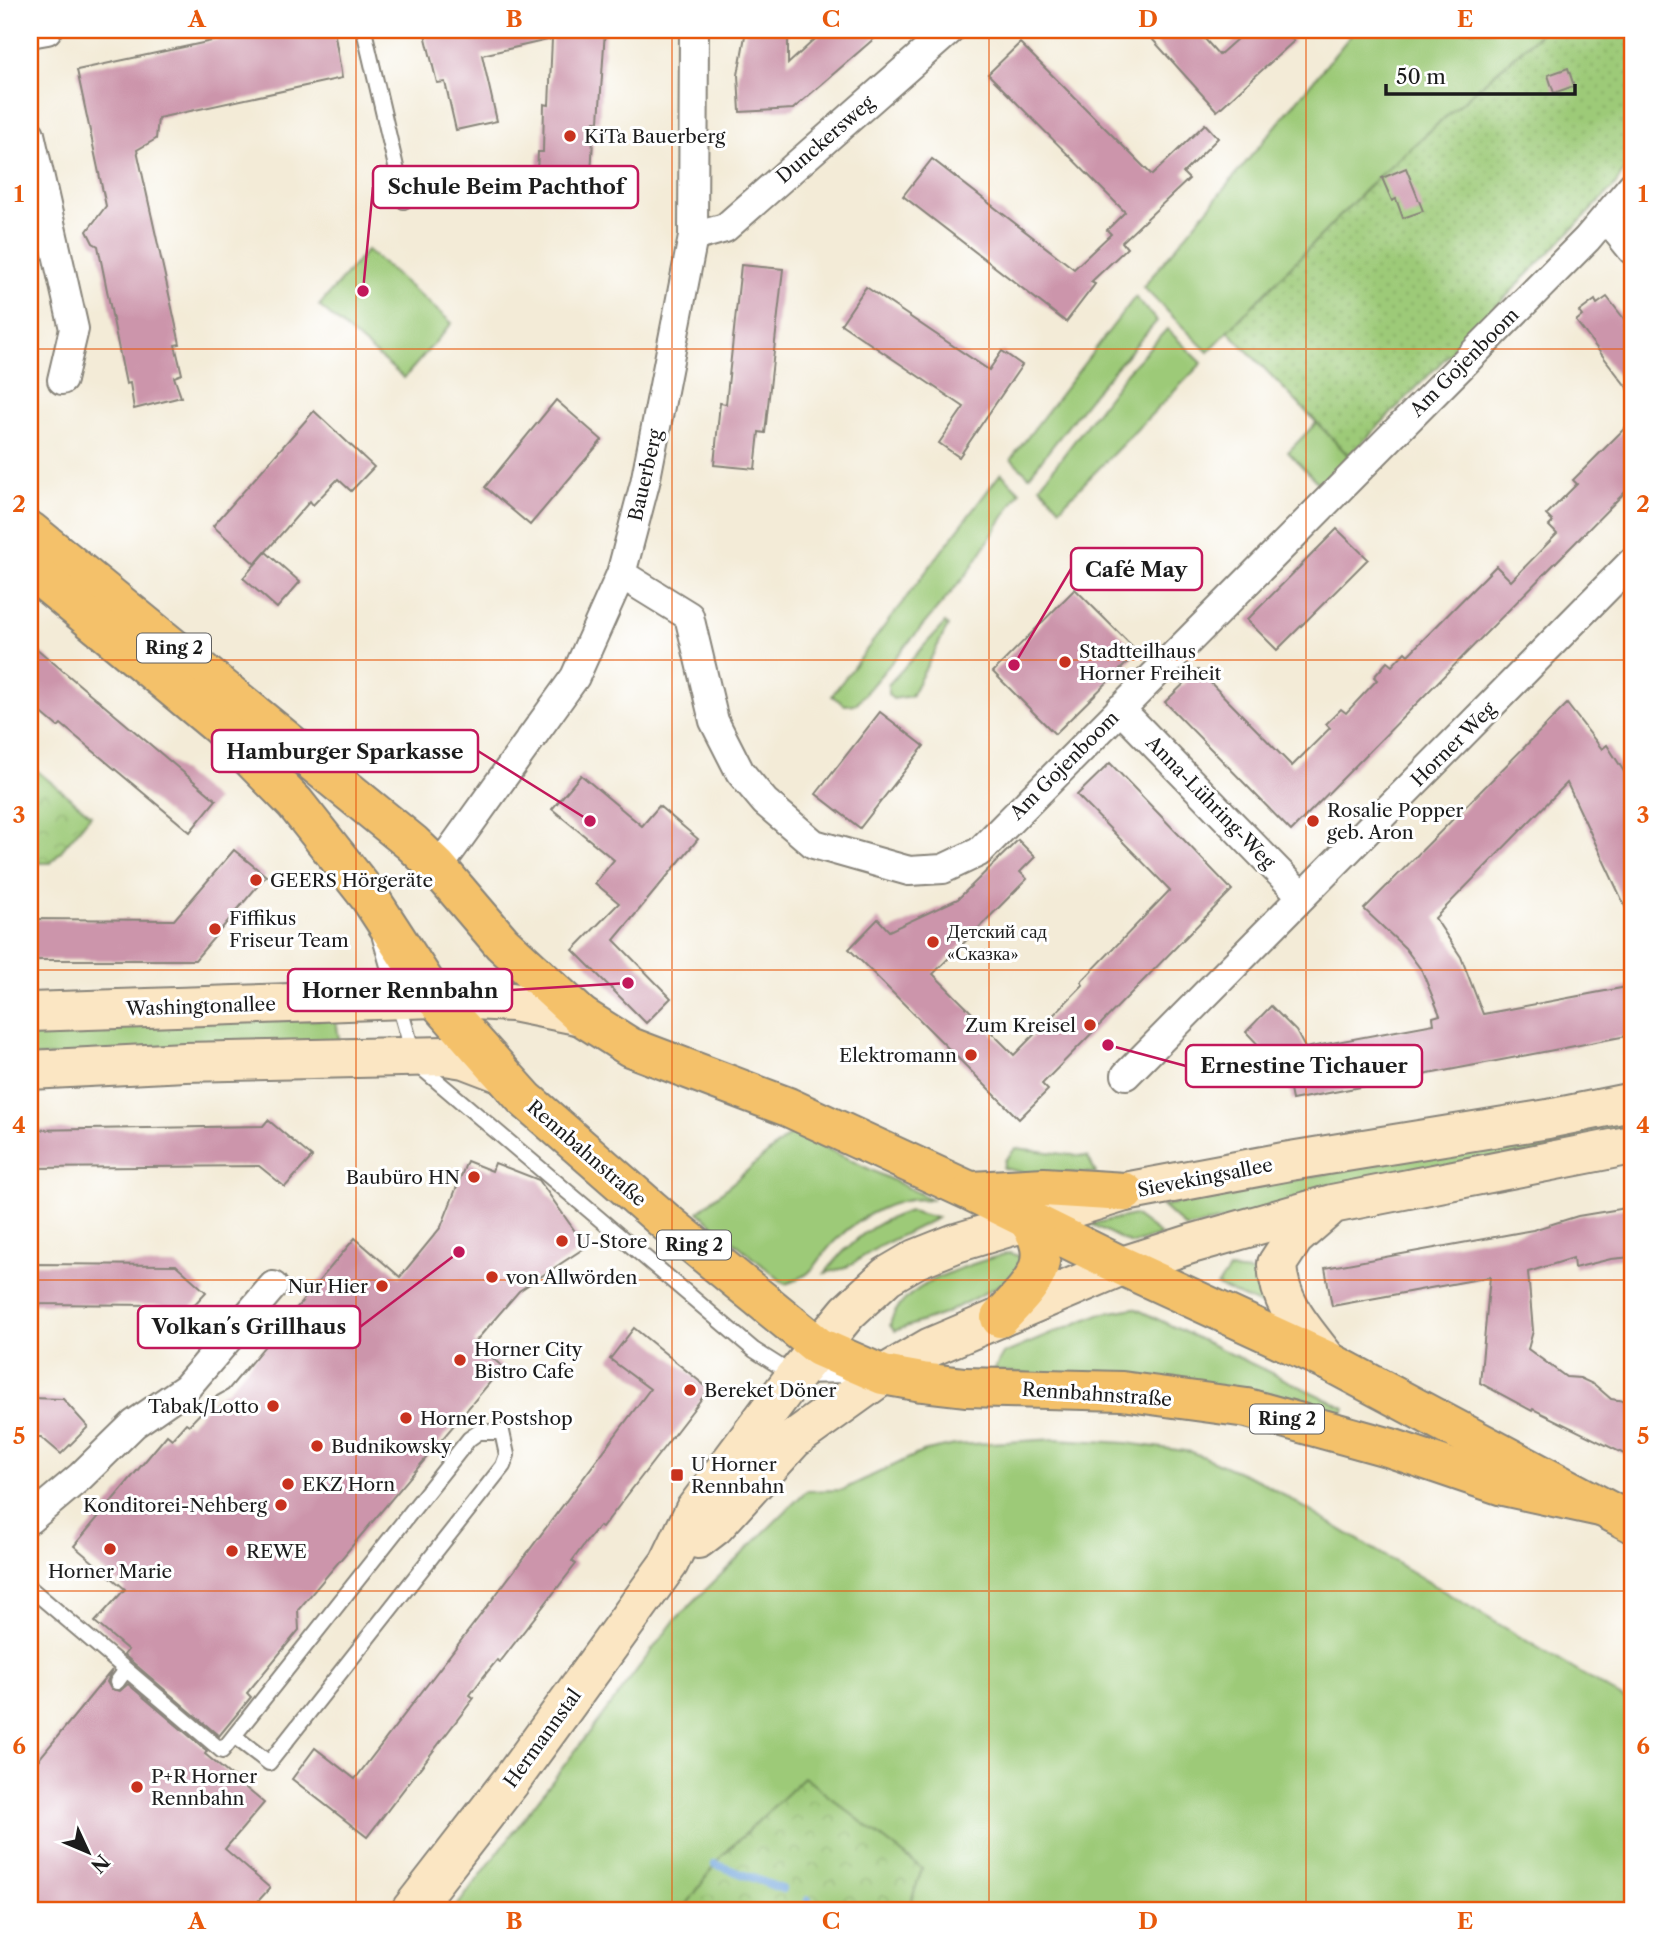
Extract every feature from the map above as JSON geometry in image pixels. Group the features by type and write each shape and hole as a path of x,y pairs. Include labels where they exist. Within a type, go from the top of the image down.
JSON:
{"main road":[{"name":"Rennbahnstraße","path":"30,531 412,843 438,868 502,943 582,1016 629,1047 788,1107 970,1191 1122,1266 1328,1361 1616,1515"},
{"name":"Rennbahnstraße","path":"30,569 219,726 295,803 370,898 435,998 496,1070 666,1223 819,1347 883,1375 965,1387 1122,1391 1247,1408 1391,1448 1503,1486 1616,1515"},
{"path":"970,1191 1044,1187 1125,1192"},
{"path":"1000,1318 1029,1286 1040,1266 1040,1242 1028,1221"}],"street":[{"path":"30,33 47,30"},
{"name":"Bauerberg","path":"438,868 575,677 621,574 645,483 693,237 694,30"},
{"name":"Dunckersweg","path":"693,237 725,228 950,30"},
{"path":"30,134 74,329 62,380"},
{"name":"Am Gojenboom","path":"621,574 689,616 720,734 740,772 765,802 814,844 909,870 943,869 978,852 1606,218 1632,186"},
{"path":"1606,218 1632,250"},
{"name":"Horner Weg","path":"1126,1075 1632,562"},
{"name":"Anna-Lühring-Weg","path":"1119,709 1302,896"},
{"name":"Washingtonallee","path":"30,1012 435,998 512,1002 582,1016"},
{"path":"30,1070 185,1062 414,1057 464,1059 496,1070"},
{"name":"Sievekingsallee","path":"819,1347 863,1295 899,1268 956,1243 1028,1221 1125,1192 1632,1102"},
{"path":"883,1375 931,1347 1122,1266 1332,1204 1632,1145"},
{"path":"1328,1361 1288,1310 1280,1293 1277,1264 1294,1238 1332,1204"},
{"path":"30,1518 81,1476 134,1423 186,1388 273,1286"},
{"name":"Hermannstal","path":"411,1910 511,1781 669,1563 694,1511 819,1347"},
{"name":"Hermannstal","path":"669,1563 715,1526 794,1439 883,1375"}],"lane":[{"path":"364,30 404,201"},
{"path":"370,898 395,998 414,1057 441,1084 746,1344 796,1376 883,1375"},
{"path":"365,1059 441,1084"},
{"path":"30,1588 121,1676 222,1751 468,1439 479,1432 502,1432 507,1455 503,1466 269,1763 234,1736"}],"green space":[{"path":"1355,30 1544,30 1378,177 1208,352 1143,287"},
{"path":"1544,30 1632,30 1632,158 1614,187 1349,456 1228,331 1378,177"},
{"path":"367,250 452,323 404,378 319,306"},
{"path":"1135,297 1157,321 1093,394 1029,476 1011,459"},
{"path":"1167,329 1202,363 1060,508 1040,486 1127,372"},
{"path":"1317,422 1349,456 1319,484 1288,452"},
{"path":"1001,473 1020,492 967,574 856,704 845,705 832,696 835,691"},
{"path":"945,623 948,626 911,696 893,699 888,694 888,685"},
{"path":"30,765 91,815 51,863 30,863"},
{"path":"336,1019 340,1046 30,1057 30,1025"},
{"path":"1632,1113 1632,1134 1186,1228 1162,1206"},
{"path":"793,1132 933,1200 920,1199 894,1204 868,1215 836,1240 804,1276 785,1284 698,1212"},
{"path":"1016,1148 1088,1157 1096,1173 1025,1173 1003,1168 1005,1160"},
{"path":"910,1211 937,1218 880,1246 845,1268 825,1273 862,1235 884,1221"},
{"path":"1134,1215 1161,1235 1131,1244 1091,1224"},
{"path":"1009,1253 1025,1258 1023,1273 944,1314 894,1331 890,1325 896,1310 922,1286 958,1269"},
{"path":"1229,1270 1262,1273 1265,1307 1217,1286"},
{"path":"1134,1308 1345,1408 1342,1417 994,1370 1003,1354 1099,1314"},
{"path":"1056,1439 1126,1443 1192,1452 1260,1481 1632,1704 1632,1910 454,1910 675,1620 806,1491 842,1490 922,1452 955,1445"},
{"path":"804,1777 922,1869 908,1910 683,1910 720,1858"}],"building":[{"path":"263,30 334,30 342,78 158,118 156,139 137,150 180,344 175,345 182,374 174,377 181,397 134,409 130,383 126,384 98,246 93,243 87,231 106,206 77,70"},
{"path":"424,30 605,30 599,121 594,121 591,175 537,173 538,152 543,152 544,104 549,105 552,39 482,55 497,121 456,130 445,82 437,83"},
{"path":"746,30 788,30 788,64 825,30 884,30 793,109 740,112 738,75"},
{"path":"1144,30 1197,30 1219,55 1247,30 1283,30 1294,41 1217,111"},
{"path":"1020,43 1152,175 1205,124 1218,138 1183,173 1189,179 1122,242 1127,248 1091,282 1095,284 1066,322 903,196 932,159 1074,269 1111,234 1107,230 1125,212 988,74"},
{"path":"1568,68 1574,86 1554,93 1548,75"},
{"path":"1406,168 1423,211 1403,218 1396,199 1392,201 1382,178"},
{"path":"741,265 783,269 765,433 759,432 755,469 714,465 720,403 726,404"},
{"path":"866,287 989,370 1002,351 1022,365 959,457 939,443 964,407 841,324"},
{"path":"1607,297 1632,329 1632,394 1576,321 1582,316 1579,312 1595,300 1597,304"},
{"path":"556,400 602,440 530,525 485,487"},
{"path":"314,411 374,467 351,491 338,479 313,505 310,501 255,564 213,526"},
{"path":"1632,421 1632,485 1291,831 1165,702 1198,670 1292,766 1330,728 1326,724 1341,709 1346,713 1377,680 1374,677 1387,662 1392,666 1405,652 1408,655 1496,566 1511,581 1557,534 1549,526 1553,522 1546,515 1577,484 1573,480"},
{"path":"1337,529 1368,559 1277,650 1247,620"},
{"path":"266,552 300,582 277,608 243,578"},
{"name":"Stadtteilhaus Horner Freiheit","path":"1075,589 1138,652 1055,734 993,672"},
{"path":"30,643 216,800 190,832 61,724 58,727 30,703"},
{"path":"1567,704 1602,749 1607,745 1632,784 1632,921 1567,783 1435,918 1461,957 1483,1014 1632,986 1632,1035 1292,1100 1286,1069 1271,1072 1267,1054 1246,1032 1271,1006 1296,1031 1305,1048 1434,1024 1433,1017 1440,1015 1422,971 1405,948 1364,909"},
{"path":"880,712 924,746 860,828 816,794"},
{"path":"1110,763 1232,890 1042,1084 1048,1090 1019,1119 849,949 878,919 889,931 958,899 1018,840 1035,857 1020,872 1027,879 933,974 1014,1055 1170,890 1077,795"},
{"path":"581,775 642,826 659,806 698,839 614,940 671,998 646,1023 573,950 619,903 595,883 614,860 552,809"},
{"path":"234,850 266,876 195,960 30,960 30,919 174,920"},
{"path":"268,1120 312,1157 285,1187 259,1166 30,1168 30,1130 263,1126"},
{"path":"467,1161 492,1171 495,1163 539,1180 586,1247 519,1291 474,1343 503,1367 298,1610 299,1630 247,1693 251,1697 219,1736 124,1655 128,1650 95,1622 125,1589 74,1546 167,1435 172,1439 186,1423 189,1425 217,1396 228,1390 355,1238 400,1277 441,1227"},
{"path":"1632,1207 1632,1257 1574,1268 1573,1258 1528,1272 1533,1331 1528,1349 1566,1377 1580,1378 1595,1385 1611,1399 1632,1402 1632,1458 1533,1409 1532,1411 1480,1383 1490,1277 1332,1306 1325,1268 1533,1230 1578,1216"},
{"path":"30,1264 176,1265 206,1292 178,1322 161,1305 30,1304"},
{"path":"634,1328 709,1389 602,1528 599,1526 586,1542 572,1561 576,1564 500,1662 497,1660 484,1676 470,1695 474,1698 367,1837 292,1779 315,1748 355,1779 495,1596 650,1389 610,1359"},
{"path":"30,1398 63,1399 88,1427 61,1454 41,1437 30,1437"},
{"name":"P+R Horner Rennbahn","path":"112,1670 107,1682 111,1689 120,1691 128,1684 264,1803 225,1849 270,1888 250,1910 30,1910 30,1770"}],"waterway":[{"path":"715,1864 782,1889"},
{"path":"807,1910 808,1900"}],"place":[{"name":"KiTa Bauerberg","path":"570,136"},
{"name":"Schule Beim Pachthof","path":"363,291"},
{"name":"Stadtteilhaus Horner Freiheit","path":"1065,662"},
{"name":"Café May","path":"1014,665"},
{"name":"Hamburger Sparkasse","path":"590,821"},
{"name":"Rosalie Popper geb. Aron","path":"1313,821"},
{"name":"GEERS Hörgeräte","path":"256,880"},
{"name":"Fiffikus Friseur Team","path":"215,929"},
{"name":"Детский сад «Сказка»","path":"933,942"},
{"name":"Horner Rennbahn","path":"628,983"},
{"name":"Zum Kreisel","path":"1090,1025"},
{"name":"Ernestine Tichauer","path":"1108,1045"},
{"name":"Elektromann","path":"971,1055"},
{"name":"Baubüro HN","path":"474,1177"},
{"name":"U-Store","path":"562,1241"},
{"name":"Volkan´s Grillhaus","path":"459,1252"},
{"name":"von Allwörden","path":"492,1277"},
{"name":"Nur Hier","path":"382,1286"},
{"name":"Horner City Bistro Cafe","path":"460,1360"},
{"name":"Bereket Döner","path":"690,1390"},
{"name":"Tabak/Lotto","path":"273,1406"},
{"name":"Horner Postshop","path":"406,1418"},
{"name":"Budnikowsky","path":"317,1446"},
{"name":"U Horner Rennbahn","path":"677,1475"},
{"name":"EKZ Horn","path":"288,1484"},
{"name":"Konditorei-Nehberg","path":"281,1505"},
{"name":"Horner Marie","path":"110,1549"},
{"name":"REWE","path":"232,1551"},
{"name":"P+R Horner Rennbahn","path":"137,1787"}]}
